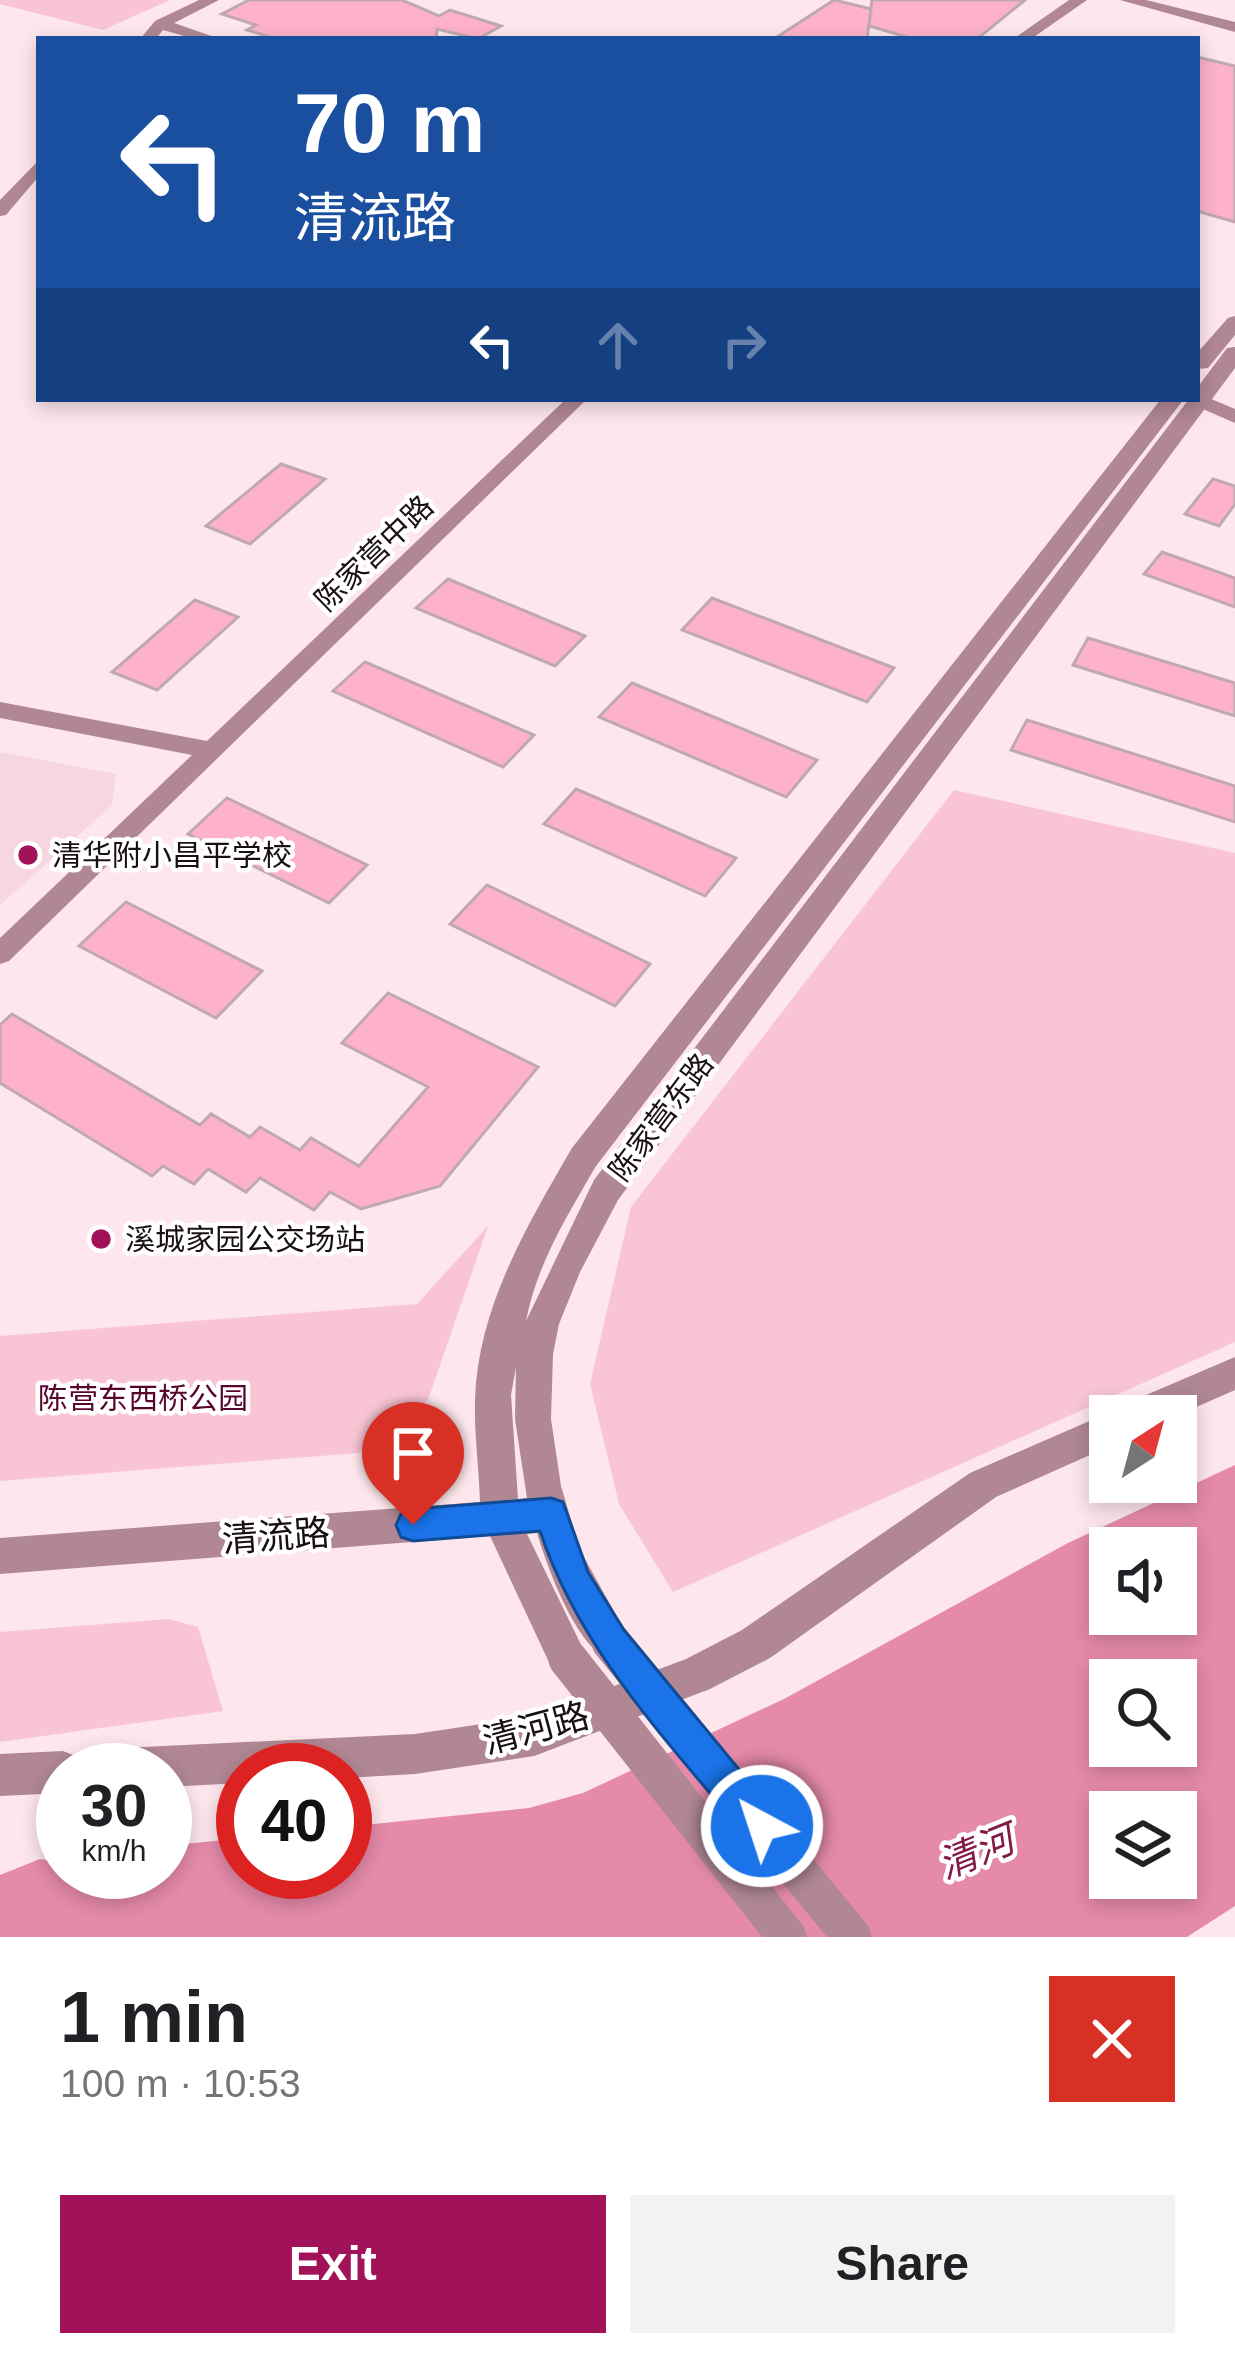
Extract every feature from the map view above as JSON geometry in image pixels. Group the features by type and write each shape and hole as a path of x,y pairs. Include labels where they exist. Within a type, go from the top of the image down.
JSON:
{"street":[{"path":"150,36 160,24 211,0"},
{"path":"1025,36 1079,0"},
{"path":"1128,0 1235,27"},
{"path":"160,24 202,36"},
{"path":"0,211 36,169"},
{"path":"1200,364 1235,322"},
{"name":"陈家营东路","path":"1200,395 1235,353"},
{"path":"1200,400 1235,417"},
{"name":"陈家营中路","path":"0,954 574,402"},
{"name":"陈家营东路","path":"787,1937 568,1659 500,1518 493,1395 514,1293 538,1237 584,1157 1171,402"},
{"name":"陈家营东路","path":"852,1937 611,1642 574,1580 551,1514 533,1419 533,1370 542,1324 566,1262 606,1190 1195,402"},
{"path":"0,710 212,750"},
{"path":"1185,1395 1235,1373"},
{"name":"清河路","path":"192,1765 415,1754 533,1736 696,1676 756,1644 983,1485 1089,1438"},
{"name":"清流路","path":"0,1556 551,1514"},
{"path":"0,1775 36,1773"}],"shaded area":[{"name":"清华附小昌平学校","path":"0,752 116,774 112,805 0,905"}],"green space":[{"path":"0,0 170,0 103,30 0,4"},
{"path":"954,790 1235,853 1235,1342 1116,1395 1089,1395 1089,1407 673,1592 619,1504 590,1384 631,1207"},
{"name":"陈营东西桥公园","path":"488,1226 428,1400 358,1453 0,1481 0,1336 417,1304"},
{"path":"169,1619 198,1627 223,1711 0,1742 0,1632"}],"water":[{"name":"清河","path":"1235,1465 1235,1906 1187,1937 0,1937 0,1875 36,1861 36,1899 192,1899 192,1843 216,1841 216,1899 372,1899 372,1824 529,1808 583,1793 784,1699 1089,1533 1089,1635 1197,1635 1197,1527 1102,1527 1154,1503 1197,1503 1197,1483"}],"building":[{"path":"249,0 402,0 439,16 450,10 501,26 483,36 437,29 436,36 267,36 247,30 256,25 222,14"},
{"path":"834,0 871,9 867,36 779,36"},
{"path":"872,0 1025,0 981,36 904,36 869,26"},
{"path":"1200,58 1235,66 1235,222 1200,212"},
{"path":"281,464 325,479 250,544 206,526"},
{"path":"1213,479 1235,486 1235,504 1219,526 1185,514"},
{"path":"1162,552 1235,578 1235,607 1144,574"},
{"path":"448,579 585,636 555,666 416,608"},
{"path":"712,598 894,668 867,702 682,630"},
{"path":"195,600 238,617 157,690 112,672"},
{"path":"1088,638 1235,683 1235,716 1073,665"},
{"path":"365,662 534,735 503,767 333,691"},
{"path":"632,683 817,760 786,797 599,717"},
{"path":"1027,720 1235,786 1235,822 1011,750"},
{"path":"576,789 736,858 705,896 544,824"},
{"path":"227,798 367,865 329,903 188,834"},
{"path":"487,885 650,964 615,1006 450,924"},
{"path":"126,902 262,971 216,1018 79,946"},
{"path":"388,993 538,1067 440,1186 361,1209 330,1192 314,1210 260,1178 246,1192 208,1169 194,1184 163,1166 152,1176 0,1083 0,1025 12,1014 200,1125 211,1114 250,1137 260,1127 300,1150 311,1138 359,1166 428,1087 342,1043"}],"place":[{"name":"清华附小昌平学校","path":"28,855"},
{"name":"溪城家园公交场站","path":"101,1239"}],"route":[{"path":"413,1525 551,1514 574,1580 611,1642 762,1826"}]}
